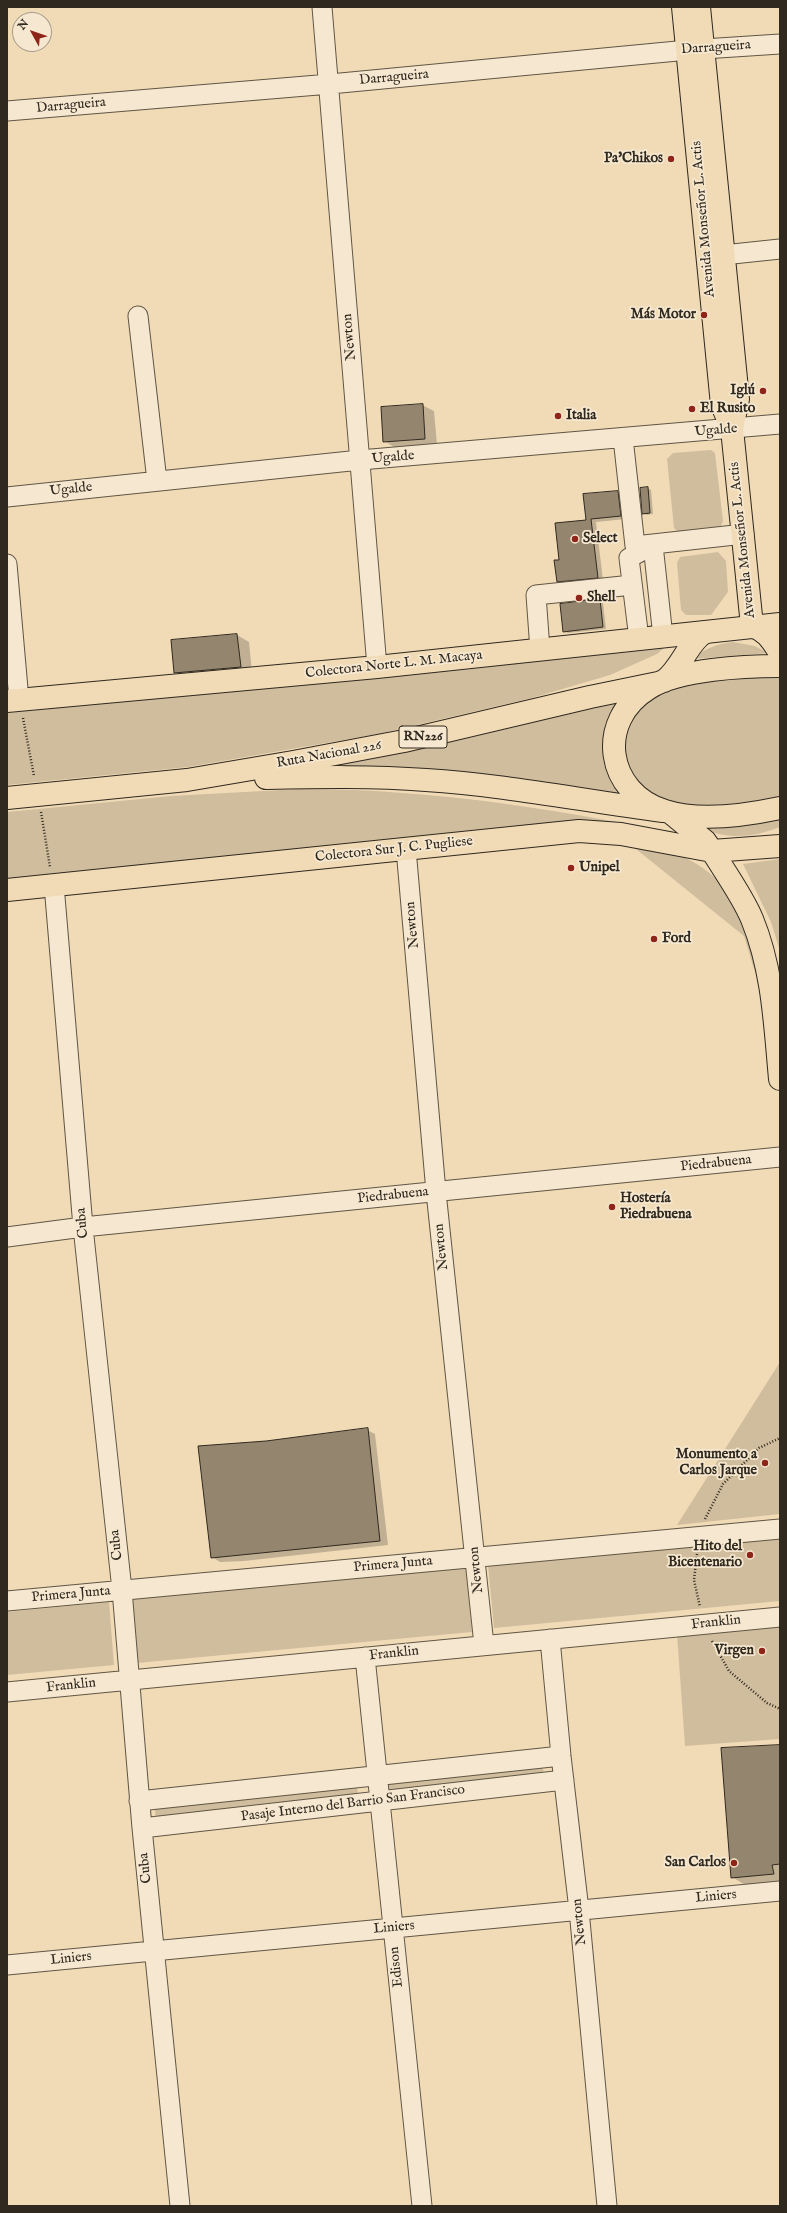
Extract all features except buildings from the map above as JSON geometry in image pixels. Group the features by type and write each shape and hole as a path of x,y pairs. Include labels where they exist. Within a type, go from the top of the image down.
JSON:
{"main road":[{"name":"Avenida Monseñor L. Actis","path":"683,7 695,50 724,255 738,399 732,429"},
{"name":"Avenida Monseñor L. Actis","path":"699,7 695,50 722,405 732,429 744,534 752,626"},
{"name":"Colectora Norte L. M. Macaya","path":"13,701 377,667 780,624"},
{"path":"752,626 762,629 769,636 780,653"},
{"path":"661,682 679,668 696,639 706,632"},
{"name":"Ruta Nacional 226","path":"187,780 404,741 590,697 713,671 780,666"},
{"name":"Ruta Nacional 226","path":"661,682 640,694 625,712 616,731 614,751 618,770 627,786 642,800 667,812"},
{"name":"Ruta Nacional 226","path":"7,798 187,780 338,776 427,780 506,788 667,812 704,816 738,814 780,808"},
{"path":"667,812 705,840 752,918 760,942 771,986 780,1079"},
{"name":"Colectora Sur J. C. Pugliese","path":"7,890 579,831 621,834 712,851 780,846"}],"street":[{"name":"Newton","path":"322,7 330,84 377,667"},
{"name":"Darragueira","path":"7,111 330,84 695,50 780,44"},
{"path":"724,255 780,249"},
{"path":"138,316 157,481"},
{"name":"Ugalde","path":"7,497 360,460 780,424"},
{"path":"623,438 639,550 663,637"},
{"path":"639,550 744,534"},
{"path":"639,550 632,585 639,639"},
{"path":"7,564 13,701"},
{"path":"540,650 536,595 632,585"},
{"name":"Newton","path":"406,849 436,1192 476,1557 484,1645"},
{"name":"Cuba","path":"54,885 83,1227 122,1590 139,1801 180,2206"},
{"name":"Piedrabuena","path":"7,1237 83,1227 780,1157"},
{"name":"Primera Junta","path":"7,1601 780,1529"},
{"name":"Franklin","path":"7,1692 780,1617"},
{"name":"Newton","path":"550,1639 561,1756 580,1910 607,2206"},
{"name":"Edison","path":"364,1657 422,2206"},
{"name":"Pasaje Interno del Barrio San Francisco","path":"139,1801 561,1756"},
{"name":"Pasaje Interno del Barrio San Francisco","path":"142,1828 564,1780"},
{"name":"Liniers","path":"7,1965 780,1891"}],"path":[{"path":"13,701 38,795 54,885"},
{"path":"780,1438 759,1448 723,1484 700,1529 694,1580 703,1624 730,1671 767,1704 780,1709"}],"shaded area":[{"path":"711,450 715,453 723,521 721,526 717,529 680,534 674,528 667,459 673,453"},
{"path":"718,552 726,561 728,592 711,615 686,615 681,610 677,563 680,557"},
{"path":"733,642 755,646 768,653 693,659 712,647"},
{"path":"664,648 657,654 610,675 532,698 378,734 188,767 7,785 7,713"},
{"path":"780,675 780,797 720,804 686,805 662,800 646,790 635,779 626,756 626,733 631,720 639,708 649,699 665,692 701,682 753,676"},
{"path":"619,698 607,725 603,750 604,763 608,775 623,800 318,766 470,738"},
{"path":"299,789 379,791 458,798 537,808 616,822 596,822 7,882 7,812 171,796"},
{"path":"780,818 780,827 770,831 749,835 729,836 698,827"},
{"path":"626,844 669,851 690,860 714,877 724,888 732,901 746,931 759,978 761,992 744,936 636,849"},
{"path":"780,859 780,951 771,922 743,864"},
{"path":"780,1362 780,1514 677,1525"},
{"path":"780,1537 780,1601 494,1628 488,1565"},
{"path":"466,1567 472,1632 137,1663 131,1598"},
{"path":"109,1602 114,1665 7,1675 7,1612"},
{"path":"780,1625 780,1739 685,1746 677,1634"},
{"path":"542,1762 544,1775 389,1792 388,1779"},
{"path":"357,1783 358,1797 156,1819 154,1804"}],"place":[{"name":"Pa'Chikos","path":"671,159"},
{"name":"Más Motor","path":"704,315"},
{"name":"Iglú","path":"763,391"},
{"name":"El Rusito","path":"692,409"},
{"name":"Italia","path":"558,416"},
{"name":"Select","path":"575,539"},
{"name":"Shell","path":"579,598"},
{"name":"Unipel","path":"571,868"},
{"name":"Ford","path":"654,939"},
{"name":"Hostería Piedrabuena","path":"612,1207"},
{"name":"Monumento a Carlos Jarque","path":"765,1463"},
{"name":"Hito del Bicentenario","path":"750,1555"},
{"name":"Virgen","path":"762,1651"},
{"name":"San Carlos","path":"734,1863"}]}
